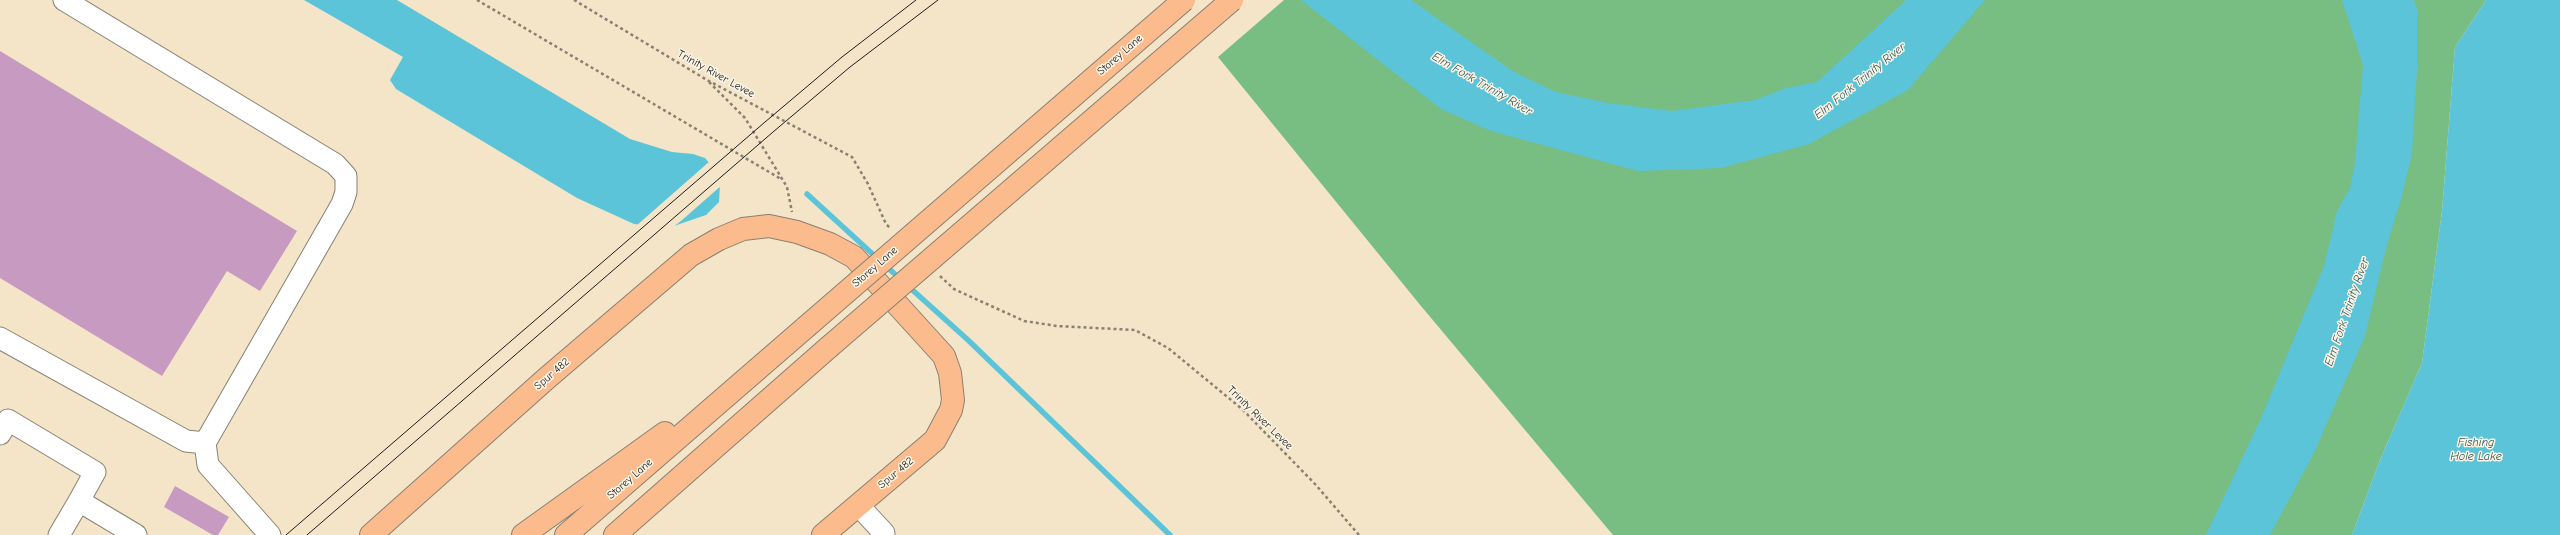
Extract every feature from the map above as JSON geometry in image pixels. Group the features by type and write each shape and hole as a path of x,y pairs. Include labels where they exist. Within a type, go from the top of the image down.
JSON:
{"main road":[{"name":"Storey Lane","path":"566,535 1184,0"},
{"path":"614,535 829,347 1232,0"},
{"name":"Spur 482","path":"371,535 548,378 691,255 719,238 743,229 769,226 797,232 830,244 854,258 944,356 950,373 953,400 948,419 935,440 823,535"},
{"path":"523,535 660,436 740,384"}],"lane":[{"path":"64,0 335,164 346,176 346,192 342,204 205,443 208,465 270,535"},
{"path":"0,338 186,441 205,443"},
{"path":"0,434 8,420 95,472 59,535"},
{"path":"79,501 136,535"},
{"path":"858,505 884,534"}],"path":[{"path":"477,0 781,179"},
{"name":"Trinity River Levee","path":"574,0 707,80 852,157 868,184 886,224 891,229"},
{"path":"707,80 745,118 787,187 797,232"},
{"name":"Trinity River Levee","path":"937,273 954,289 1024,320 1057,326 1134,330 1168,348 1242,409 1315,484 1359,535"}],"green space":[{"path":"1284,0 2486,0 2455,47 2442,211 2422,363 2380,460 2352,535 1613,535 1421,306 1218,57"}],"water":[{"path":"304,0 397,0 630,139 672,152 693,154 705,158 711,165 720,185 719,202 706,215 668,228 634,224 577,198 396,89 390,80 403,57"},
{"name":"Elm Fork Trinity River","path":"1301,0 1411,0 1514,72 1556,92 1608,103 1672,111 1755,100 1786,88 1817,82 1906,0 1985,0 1908,90 1809,144 1721,168 1638,171 1491,131 1441,109"},
{"name":"Elm Fork Trinity River","path":"2342,0 2414,0 2417,9 2417,69 2412,154 2401,199 2386,248 2365,336 2314,453 2270,535 2206,535 2262,416 2324,266 2337,211 2350,188 2355,162 2363,65"},
{"name":"Fishing Hole Lake","path":"2486,0 2560,0 2560,535 2352,535 2380,460 2422,363 2442,211 2455,47"}],"pier":[{"path":"710,161 717,170 722,185 669,230 636,226"}],"building":[{"path":"0,51 297,231 260,291 227,271 162,376 0,278"},
{"path":"175,486 229,517 218,535 213,535 164,507"}],"waterway":[{"path":"807,194 878,259"},
{"path":"884,264 900,279"},
{"path":"908,286 968,340 1170,535"}],"tram line":[{"path":"286,535 765,122 842,57 916,0"},
{"path":"307,535 773,132 850,67 938,0"}]}
